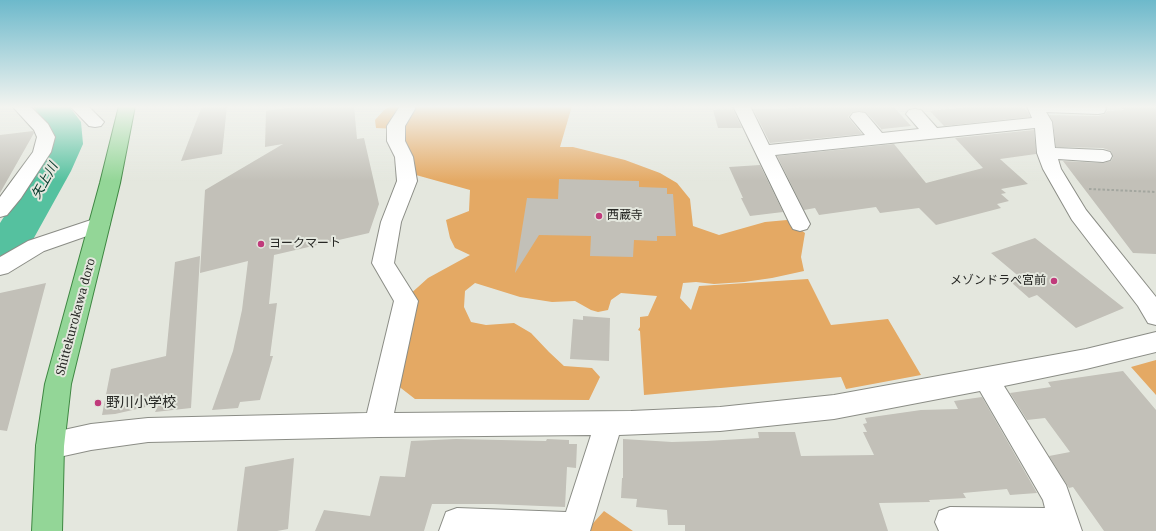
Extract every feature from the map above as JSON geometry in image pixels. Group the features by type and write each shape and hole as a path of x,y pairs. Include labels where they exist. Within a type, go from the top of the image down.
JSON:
{"main road":[{"name":"Shittekurokawa doro","path":"47,531 50,446 58,384 100,224 121,131"}],"street":[{"path":"0,210 14,194 42,152 46,137 43,131"},
{"path":"378,425 406,301 383,263 391,222 407,181 404,157 396,141 396,131"},
{"path":"754,131 800,224"},
{"path":"870,131 878,140"},
{"path":"931,131 934,134"},
{"path":"764,151 934,134 949,131"},
{"path":"1042,131 1046,153 1052,169 1079,215 1146,300 1156,316"},
{"path":"1046,153 1103,156"},
{"path":"0,267 36,246 100,224"},
{"path":"50,446 91,437 148,430 378,425 609,423 720,419 834,407 986,380 1086,359 1156,342"},
{"path":"950,522 1065,527 1056,495 986,380"},
{"path":"454,531 457,523 576,528 609,423"}],"path":[{"path":"1064,188 1156,192"}],"shaded area":[{"path":"401,131 565,131 560,147 573,147 625,160 660,173 677,183 690,199 693,226 719,235 765,222 787,220 805,233 801,257 804,271 744,282 714,284 696,282 683,283 680,298 691,310 699,286 808,279 831,325 888,319 921,375 846,389 841,377 644,395 640,331 638,330 640,327 640,317 648,316 657,296 621,293 611,300 608,310 598,312 591,310 575,301 552,302 520,297 475,283 465,291 464,307 471,322 486,325 514,323 531,333 564,366 592,368 600,377 589,400 415,399 397,385 398,305 428,278 470,255 455,248 450,238 446,220 469,211 470,190 416,175"},
{"path":"1156,360 1156,395 1131,367"},
{"path":"604,511 633,531 586,531"}],"building":[{"path":"33,131 34,133 0,193 0,135"},
{"path":"193,131 224,131 222,154 181,161"},
{"name":"ヨークマート","path":"265,131 356,131 357,139 364,138 379,204 369,233 274,255 269,304 277,303 270,356 273,356 260,400 240,402 238,408 212,410 233,351 242,310 248,261 200,273 205,190 283,144 265,147"},
{"path":"764,131 859,131 862,134 770,143"},
{"path":"1034,131 1036,154 1000,159 1028,184 1001,189 1006,193 1001,194 1009,201 997,204 1001,208 936,225 919,208 880,213 876,207 819,215 815,208 804,210 777,156 894,144 926,183 983,168 955,138"},
{"path":"1054,131 1156,131 1156,254 1133,253 1063,161 1103,163 1111,161 1113,157 1111,151 1103,148 1056,147"},
{"path":"760,165 783,212 750,216 741,198 743,198 729,167"},
{"name":"西蔵寺","path":"559,179 639,181 639,187 667,188 667,194 673,194 676,236 657,236 657,241 634,240 633,257 590,256 591,236 539,235 515,273 527,198 558,199"},
{"name":"メゾンドラぺ宮前","path":"1035,238 1124,308 1076,328 1037,295 1029,298 1012,283 1022,279 991,253"},
{"path":"200,256 191,408 155,412 159,404 115,414 102,415 111,369 166,356 175,262"},
{"path":"46,283 7,431 0,430 0,293"},
{"path":"583,316 610,318 609,361 570,359 573,319 583,320"},
{"path":"1123,371 1156,410 1156,531 1104,531 1073,487 1069,488 1049,456 1070,452 1045,418 1027,420 1010,393 1051,387 1048,382"},
{"path":"982,397 1037,493 1010,495 1007,489 963,493 966,498 929,500 930,502 879,503 888,531 685,531 685,525 668,525 667,510 636,507 637,499 621,498 623,478 623,439 672,442 706,441 759,438 758,432 795,432 801,456 874,455 863,432 867,432 863,424 867,423 865,418 921,410 958,409 954,401"},
{"path":"456,439 546,441 547,439 569,440 569,444 577,444 576,468 567,467 565,507 493,504 432,504 424,531 315,531 324,510 370,516 380,476 405,477 411,441"},
{"path":"294,458 288,529 277,531 237,531 245,467"}],"waterway":[{"name":"矢上川","path":"0,252 15,234 52,171 64,144 63,131"}],"place":[{"name":"西蔵寺","path":"599,216"},
{"name":"ヨークマート","path":"261,244"},
{"name":"メゾンドラぺ宮前","path":"1054,281"},
{"name":"野川小学校","path":"98,403"}]}
